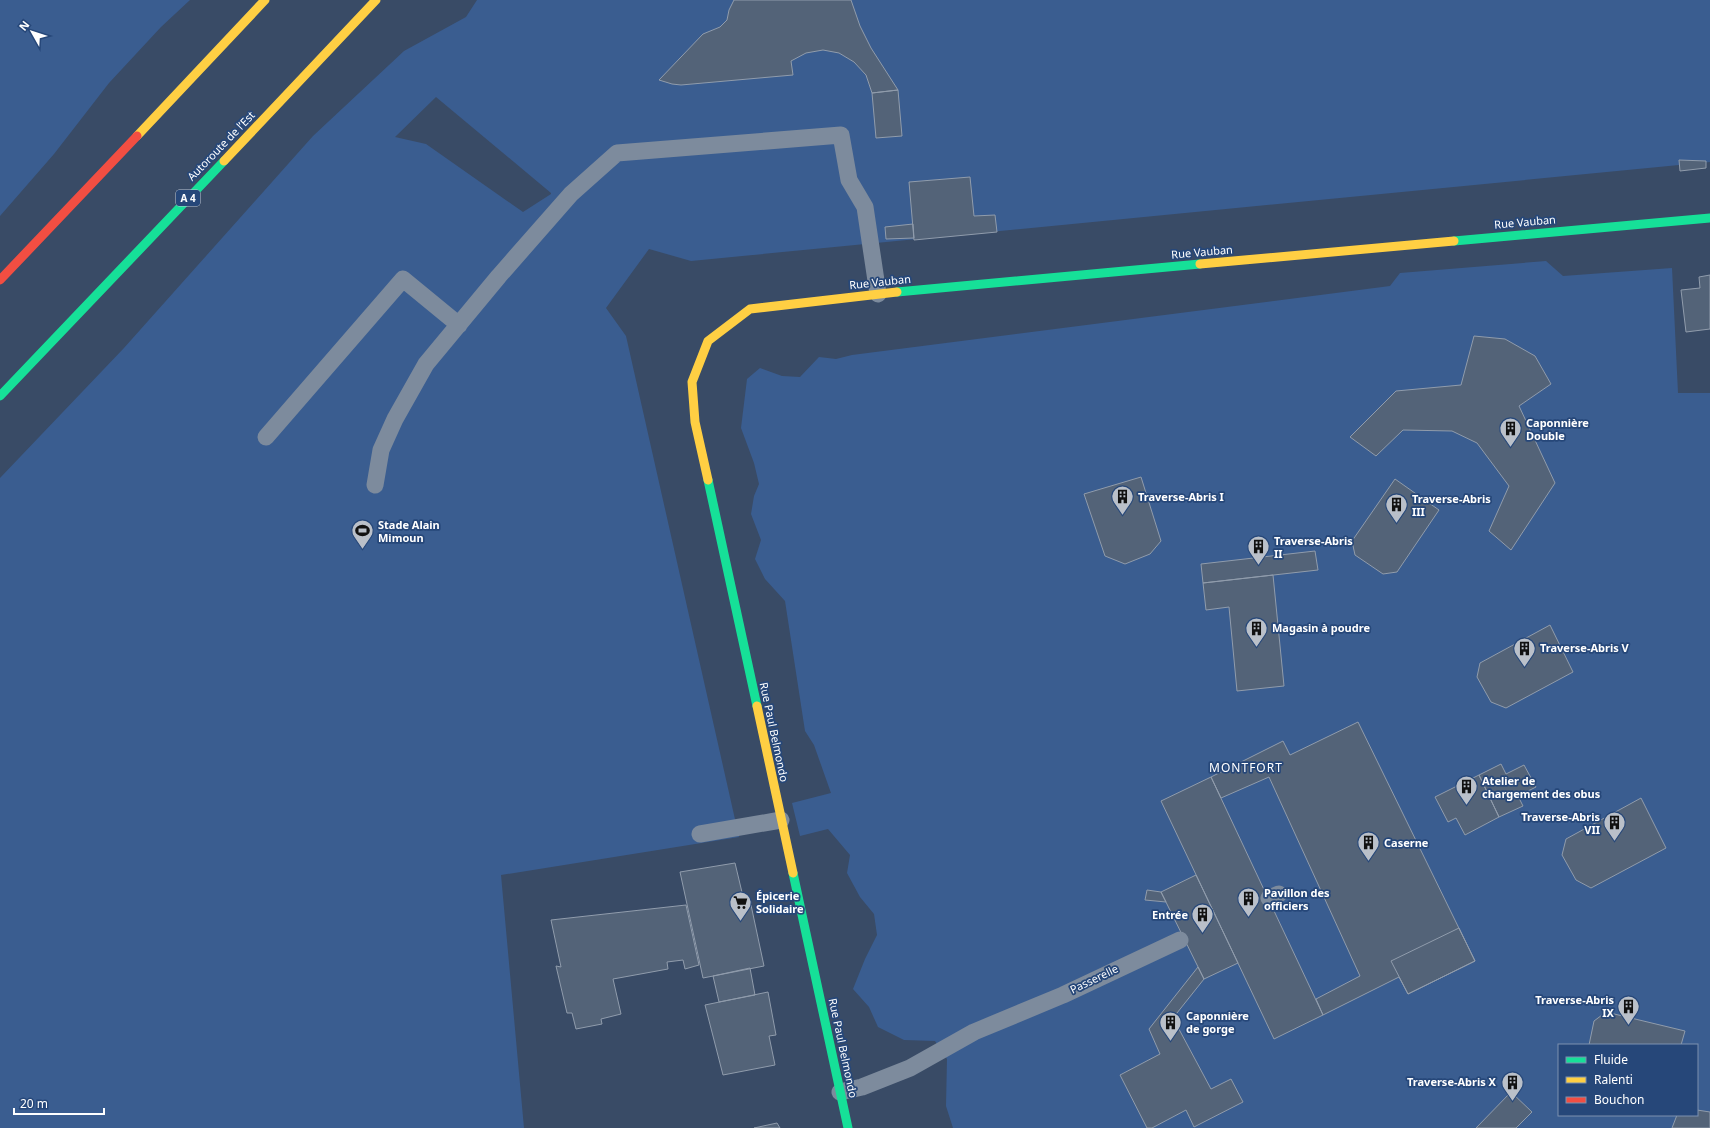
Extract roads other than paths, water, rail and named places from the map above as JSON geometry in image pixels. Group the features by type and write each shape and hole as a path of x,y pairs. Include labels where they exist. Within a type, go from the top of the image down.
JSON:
{"main road":[{"path":"0,280 265,0"},
{"name":"Autoroute de l’Est","path":"0,396 376,0"},
{"name":"Rue Vauban","path":"708,341 750,309 878,294 1710,218"},
{"name":"Rue Paul Belmondo","path":"708,341 692,382 695,422 848,1128"}],"lane":[{"path":"375,486 381,450 394,420 426,364 572,194 617,153 841,135 849,180 865,208 878,294"},
{"path":"266,437 403,279 459,325"},
{"path":"700,834 781,820"},
{"name":"Passerelle","path":"840,1092 862,1087 910,1068 974,1032 1063,994 1180,940"}],"place":[{"name":"Caponnière Double","path":"1511,448"},
{"name":"Traverse-Abris I","path":"1123,516"},
{"name":"Traverse-Abris III","path":"1396,524"},
{"name":"Stade Alain Mimoun","path":"363,550"},
{"name":"Traverse-Abris II","path":"1259,566"},
{"name":"Magasin à poudre","path":"1257,648"},
{"name":"Traverse-Abris V","path":"1525,668"},
{"name":"Atelier de chargement des obus","path":"1467,806"},
{"name":"Traverse-Abris VII","path":"1615,842"},
{"name":"Caserne","path":"1368,862"},
{"name":"Pavillon des officiers","path":"1248,918"},
{"name":"Épicerie Solidaire","path":"740,922"},
{"name":"Entrée","path":"1203,934"},
{"name":"Traverse-Abris IX","path":"1629,1026"},
{"name":"Caponnière de gorge","path":"1170,1042"},
{"name":"Traverse-Abris X","path":"1512,1102"}],"district":[{"name":"MONTFORT","path":"1246,768"}]}
